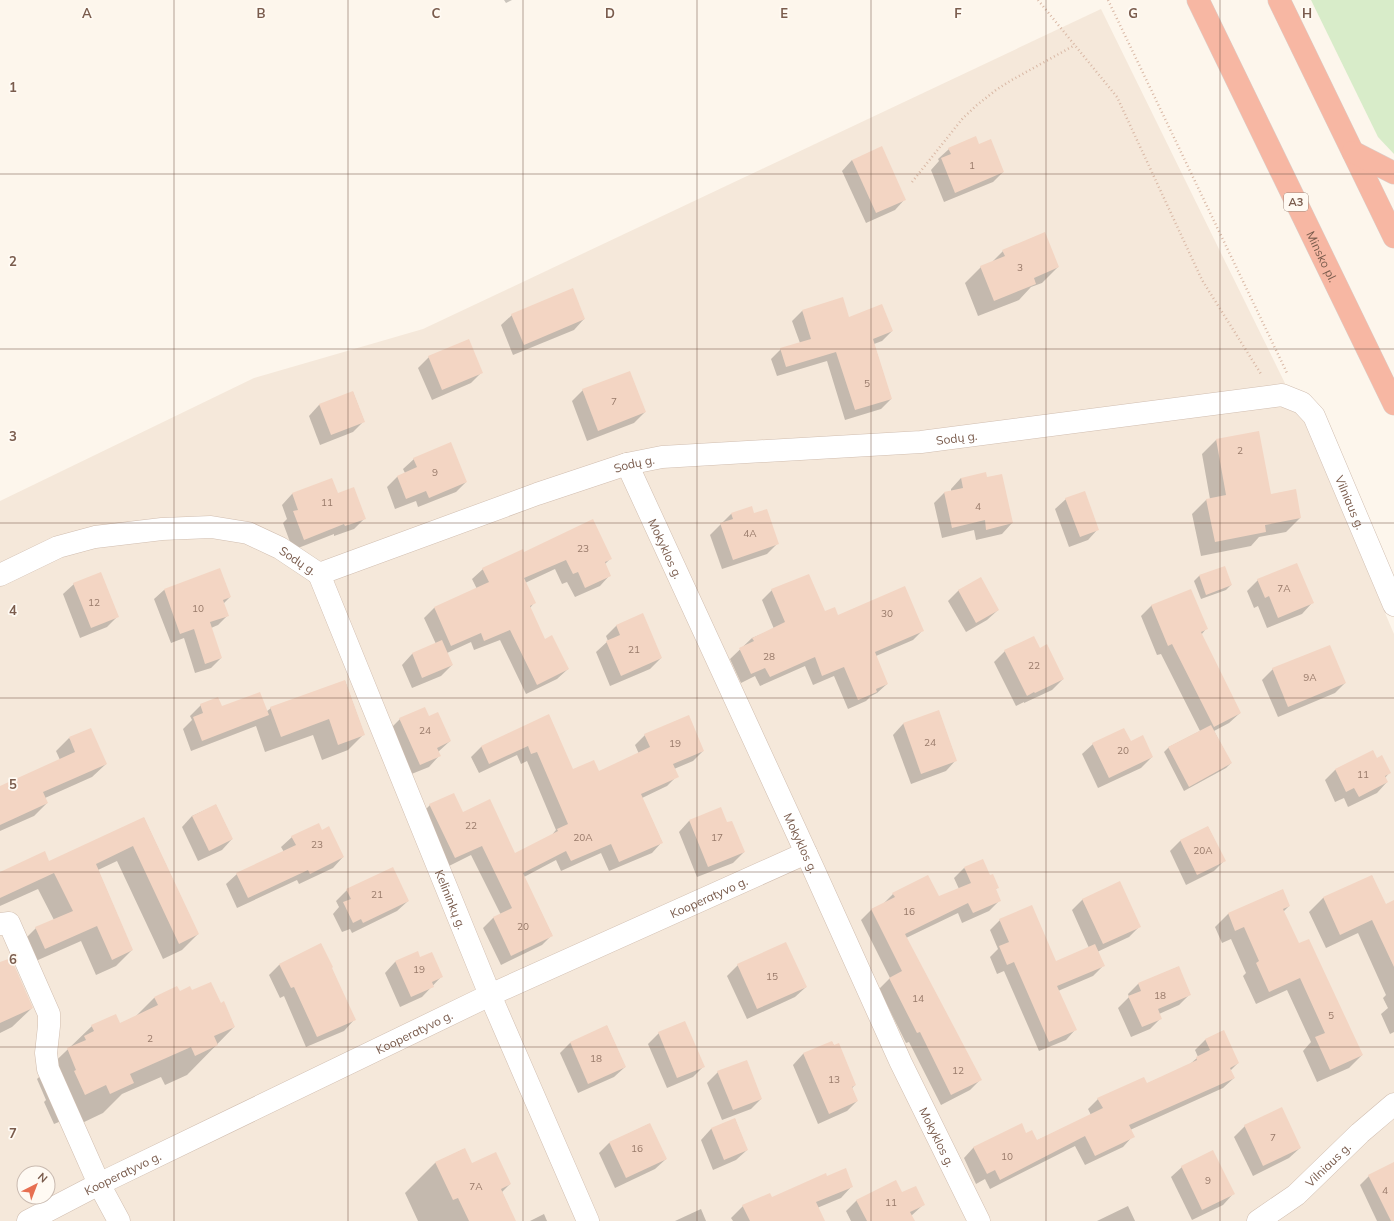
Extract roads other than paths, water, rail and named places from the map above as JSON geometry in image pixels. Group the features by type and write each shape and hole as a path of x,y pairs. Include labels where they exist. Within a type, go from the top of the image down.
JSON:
{"highway":[{"name":"Minsko pl.","path":"1198,0 1394,404"},
{"path":"1279,0 1394,237"},
{"path":"1353,152 1394,173"}],"street":[{"name":"Sodų g.","path":"0,575 58,548 95,537 162,529 211,527 248,533 280,548 319,574 537,494 627,464 662,457 921,442 1268,396 1282,395 1302,403"},
{"name":"Vilniaus g.","path":"1302,403 1314,416 1394,605"},
{"name":"Mokyklos g.","path":"627,464 901,1063 978,1221"},
{"name":"Kelininkų g.","path":"319,574 490,995 588,1221"},
{"name":"Kooperatyvo g.","path":"28,1221 99,1184 490,995 806,853"},
{"path":"0,924 8,922 49,1014 50,1026 46,1053 48,1069 99,1184 119,1221"},
{"name":"Vilniaus g.","path":"1258,1221 1296,1195 1360,1133 1394,1104"}]}
